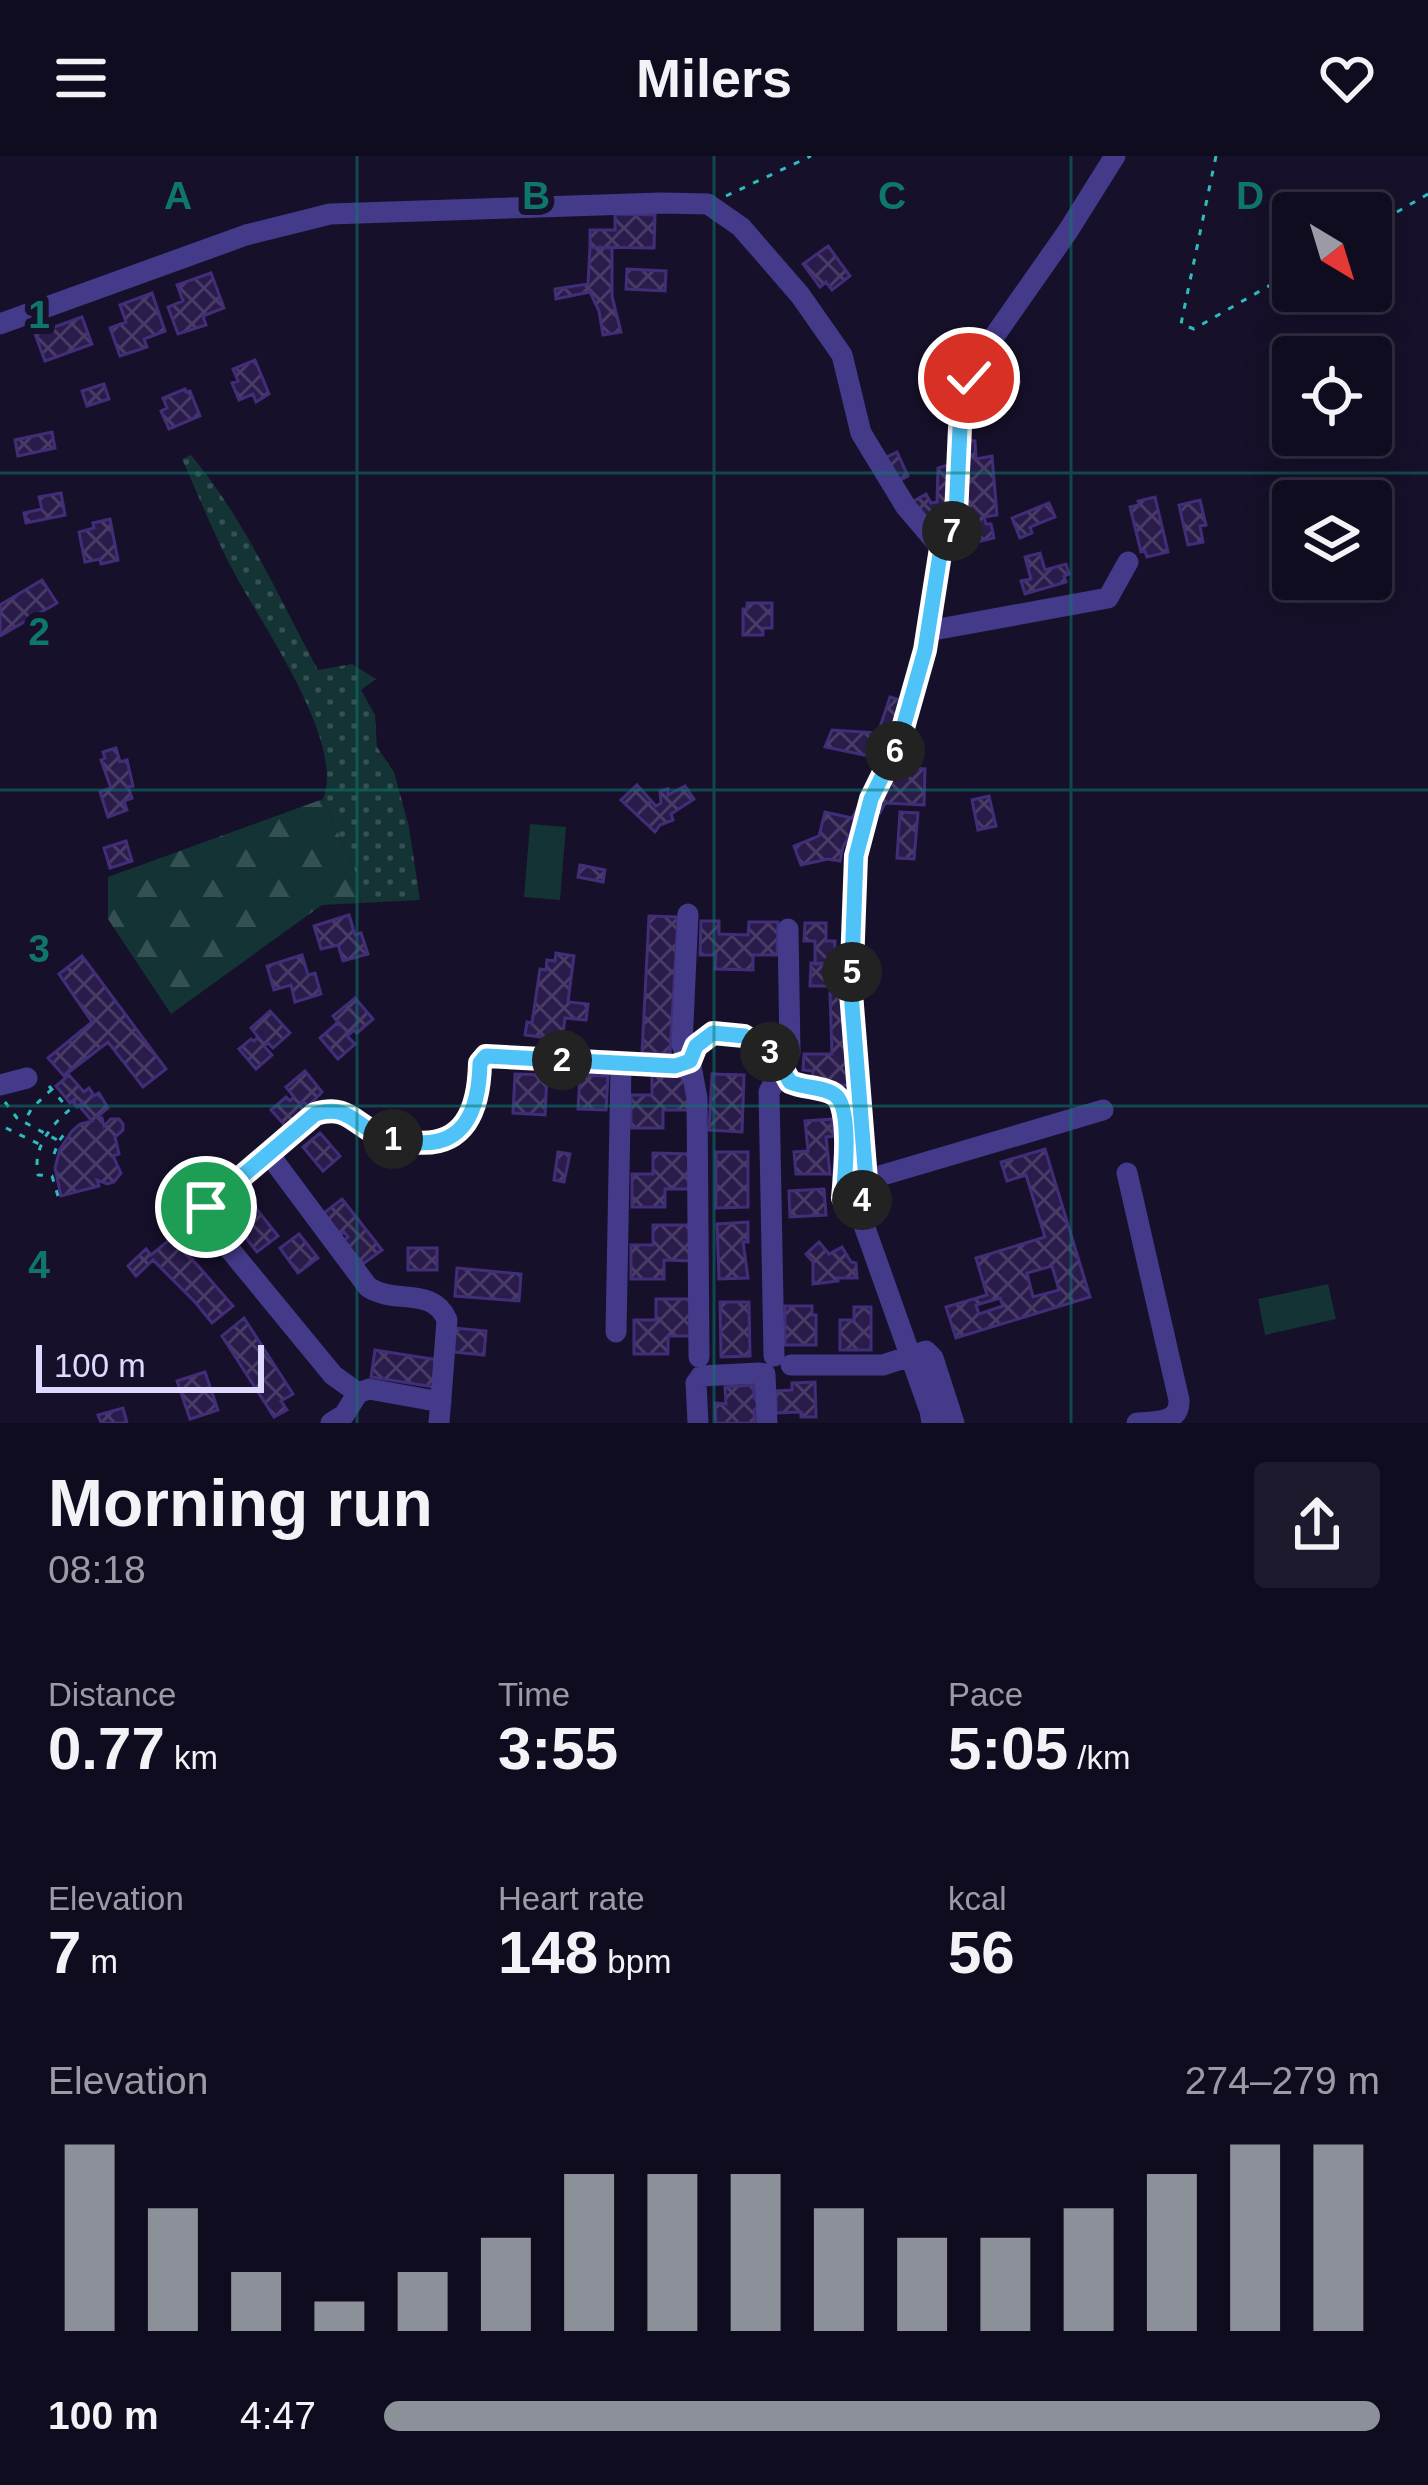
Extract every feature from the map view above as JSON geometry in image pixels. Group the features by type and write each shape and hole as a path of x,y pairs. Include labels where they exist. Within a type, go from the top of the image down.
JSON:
{"street":[{"path":"932,1423 860,1214 866,1180 851,993 856,856 871,799 899,742 928,631 941,548 956,515 960,428 969,378 1115,156"},
{"path":"0,324 246,235 330,214 707,204 741,226 800,295 842,355 861,433 906,507 941,548"},
{"path":"928,631 1108,598 1128,562"},
{"path":"688,914 682,1045 697,1098 700,1357"},
{"path":"788,928 790,1052 770,1092 782,1360 883,1365 926,1351 954,1423"},
{"path":"358,1393 333,1376 204,1218 206,1207 315,1114 332,1109 376,1134 437,1143 456,1135 472,1112 480,1063 486,1056 675,1066 690,1061 696,1046 713,1033 744,1036 774,1054 790,1082 834,1093 843,1105 843,1198 860,1214"},
{"path":"616,1332 621,1064"},
{"path":"0,1085 27,1078"},
{"path":"866,1180 1103,1110"},
{"path":"268,1153 368,1287 383,1295 432,1301 442,1307 447,1320 440,1412 369,1389 358,1393 344,1415 332,1423"},
{"path":"1127,1173 1180,1409 1165,1421 1137,1423"},
{"path":"698,1423 696,1383 701,1376 759,1373 765,1374 767,1423"}],"path":[{"path":"707,204 812,156"},
{"path":"1216,156 1181,324 1194,329 1272,284"},
{"path":"1392,215 1428,194"},
{"path":"24,1121 50,1088 66,1106"},
{"path":"0,1095 17,1118 59,1142"},
{"path":"58,1196 52,1176 38,1175 36,1167 47,1135 74,1106"},
{"path":"6,1128 41,1145"},
{"path":"54,1154 68,1130"}],"green space":[{"path":"191,455 244,532 318,670 352,664 376,679 361,690 375,715 377,747 394,772 409,827 420,900 361,903 355,871 323,799 327,776 313,718 215,534 182,459"},
{"path":"323,799 355,871 361,903 322,905 171,1014 108,919 108,877"},
{"path":"530,824 566,827 560,900 524,897"},
{"path":"1328,1284 1336,1319 1265,1335 1258,1299"}],"building":[{"path":"615,214 655,215 654,248 590,247 590,230 615,230"},
{"path":"828,246 850,276 832,290 826,282 820,287 803,264"},
{"path":"590,247 612,248 612,296 621,332 603,335 590,292 556,299 555,289 588,284"},
{"path":"627,269 666,271 665,291 626,289"},
{"path":"211,273 224,308 203,316 206,325 178,334 168,307 183,301 177,285"},
{"path":"152,293 165,331 144,339 147,347 120,356 110,328 126,322 120,305"},
{"path":"82,317 92,344 45,361 35,334"},
{"path":"255,360 269,394 256,402 253,394 239,400 232,383 238,381 233,369"},
{"path":"1008,377 1020,382 1009,405 997,400"},
{"path":"104,384 109,399 87,406 82,391"},
{"path":"185,389 200,416 169,429 161,411 167,408 163,398"},
{"path":"52,432 55,448 18,456 15,440"},
{"path":"963,440 975,441 976,459 992,456 997,515 984,517 994,538 952,548"},
{"path":"897,452 908,476 897,482 885,458"},
{"path":"951,464 946,534 935,538 912,502 926,494 931,503 937,502 938,468"},
{"path":"61,493 65,515 26,523 24,513 42,509 39,497"},
{"path":"1155,497 1168,552 1147,557 1141,552 1130,507"},
{"path":"1200,500 1206,525 1200,526 1203,542 1188,545 1179,505"},
{"path":"1049,503 1055,517 1030,527 1032,533 1020,538 1012,518"},
{"path":"110,519 118,560 85,562 79,532"},
{"path":"1040,553 1045,570 1066,564 1069,574 1064,576 1066,582 1025,594 1021,581 1031,579 1025,557"},
{"path":"42,580 57,603 0,636 0,605"},
{"path":"747,603 772,603 772,628 763,628 763,635 743,635"},
{"path":"890,697 906,702 888,760 825,747 832,730 878,733"},
{"path":"116,748 120,762 127,760 132,798 124,801 127,810 108,817 100,792 111,788 101,760 103,752"},
{"path":"896,762 925,769 924,805 885,803 880,813 874,810"},
{"path":"637,785 656,806 661,803 660,791 668,789 668,795 685,786 694,799 655,832 621,800"},
{"path":"989,796 996,826 978,830 972,800"},
{"path":"857,809 862,813 840,861 801,865 794,846 819,836 825,812 852,818"},
{"path":"900,812 918,813 914,859 897,858"},
{"path":"126,841 132,861 110,868 104,848"},
{"path":"580,865 605,870 603,882 578,877"},
{"path":"349,915 368,954 343,961 338,945 321,949 314,926"},
{"path":"649,916 678,917 670,1054 642,1053"},
{"path":"701,921 719,921 719,934 748,935 749,922 778,922 777,955 753,955 753,970 715,969 716,955 700,955"},
{"path":"805,923 826,923 826,941 835,941 834,964 815,964 815,941 804,941"},
{"path":"556,953 574,956 568,1002 588,1004 586,1020 565,1018 562,1040 525,1035 527,1022 532,1023 540,969 546,970 547,960 555,961"},
{"path":"302,955 308,975 315,973 321,994 295,1002 291,985 274,990 267,966"},
{"path":"82,956 166,1069 143,1087 108,1042 64,1076 48,1058 92,1022 59,974"},
{"path":"811,963 834,964 834,986 810,986"},
{"path":"830,993 846,994 853,1086 812,1083 813,1071 803,1070 804,1054 832,1054"},
{"path":"355,998 373,1019 347,1036 355,1044 338,1059 320,1038 340,1025 333,1016"},
{"path":"270,1011 290,1033 273,1048 268,1043 264,1046 272,1055 256,1069 239,1049 258,1037 251,1028"},
{"path":"305,1071 322,1092 308,1106 299,1105 306,1114 288,1129 271,1110 286,1097 290,1101 294,1097 286,1087"},
{"path":"515,1074 547,1075 545,1115 513,1113"},
{"path":"712,1074 744,1075 742,1132 709,1130"},
{"path":"69,1075 84,1092 89,1088 90,1098 99,1093 108,1108 97,1117 104,1126 111,1119 123,1124 115,1137 119,1154 113,1156 121,1173 114,1182 97,1180 99,1186 61,1196 55,1168 60,1149 80,1124 92,1121 82,1103 77,1107 76,1098 70,1103 56,1086"},
{"path":"580,1075 608,1076 606,1110 578,1109"},
{"path":"652,1075 690,1075 690,1110 663,1110 663,1128 631,1128 631,1095 652,1095"},
{"path":"832,1119 834,1136 826,1137 830,1174 796,1174 794,1152 808,1151 805,1121"},
{"path":"320,1133 340,1156 323,1171 303,1147"},
{"path":"1045,1149 1090,1297 956,1338 946,1307 987,1295 976,1258 1045,1237 1026,1175 1007,1181 1001,1162","holes":["1052,1266 1059,1290 1033,1297 1027,1273","1000,1298 1003,1306 979,1314 976,1305"]},
{"path":"558,1152 570,1154 564,1182 554,1180"},
{"path":"716,1152 748,1152 748,1207 716,1208"},
{"path":"653,1153 692,1154 691,1189 665,1189 665,1207 632,1207 632,1174 653,1174"},
{"path":"239,1187 278,1236 257,1252 238,1228 244,1223 241,1219 235,1224 219,1203"},
{"path":"824,1189 826,1215 790,1217 789,1191"},
{"path":"342,1199 382,1250 359,1267 341,1243 348,1237 344,1232 337,1238 320,1216"},
{"path":"748,1222 748,1242 743,1242 748,1278 719,1279 717,1224"},
{"path":"653,1225 691,1225 691,1261 664,1260 664,1279 631,1279 631,1245 653,1245"},
{"path":"299,1234 318,1258 298,1273 280,1248"},
{"path":"173,1237 233,1306 212,1323 153,1260 136,1276 128,1266 146,1249 151,1255"},
{"path":"819,1242 829,1254 842,1247 856,1263 857,1278 813,1284 813,1262 806,1254"},
{"path":"408,1248 437,1248 437,1270 408,1270"},
{"path":"457,1268 521,1274 519,1301 455,1296"},
{"path":"656,1299 695,1299 694,1336 668,1336 668,1354 634,1354 634,1320 656,1320"},
{"path":"720,1302 749,1302 750,1356 721,1357"},
{"path":"785,1306 812,1306 816,1345 785,1345"},
{"path":"854,1307 871,1307 871,1350 840,1350 840,1320 854,1320"},
{"path":"244,1318 293,1394 281,1401 287,1410 274,1417 222,1336"},
{"path":"455,1328 486,1331 484,1355 453,1352"},
{"path":"375,1350 438,1360 434,1387 371,1377"},
{"path":"205,1372 218,1410 190,1419 177,1381"},
{"path":"815,1382 816,1417 776,1413 776,1391 792,1390 792,1383"},
{"path":"754,1385 754,1398 761,1405 754,1410 755,1423 716,1423 715,1403 726,1404 725,1387"},
{"path":"123,1408 127,1423 101,1423 98,1415"}],"route":[{"path":"206,1207 315,1114 332,1109 376,1134 437,1143 456,1135 472,1112 480,1063 486,1056 675,1066 690,1061 696,1046 713,1033 744,1036 774,1054 790,1082 834,1093 843,1105 843,1198 860,1214 866,1180 851,993 856,856 871,799 899,742 925,650 941,548 956,515 960,428 969,378"}]}
